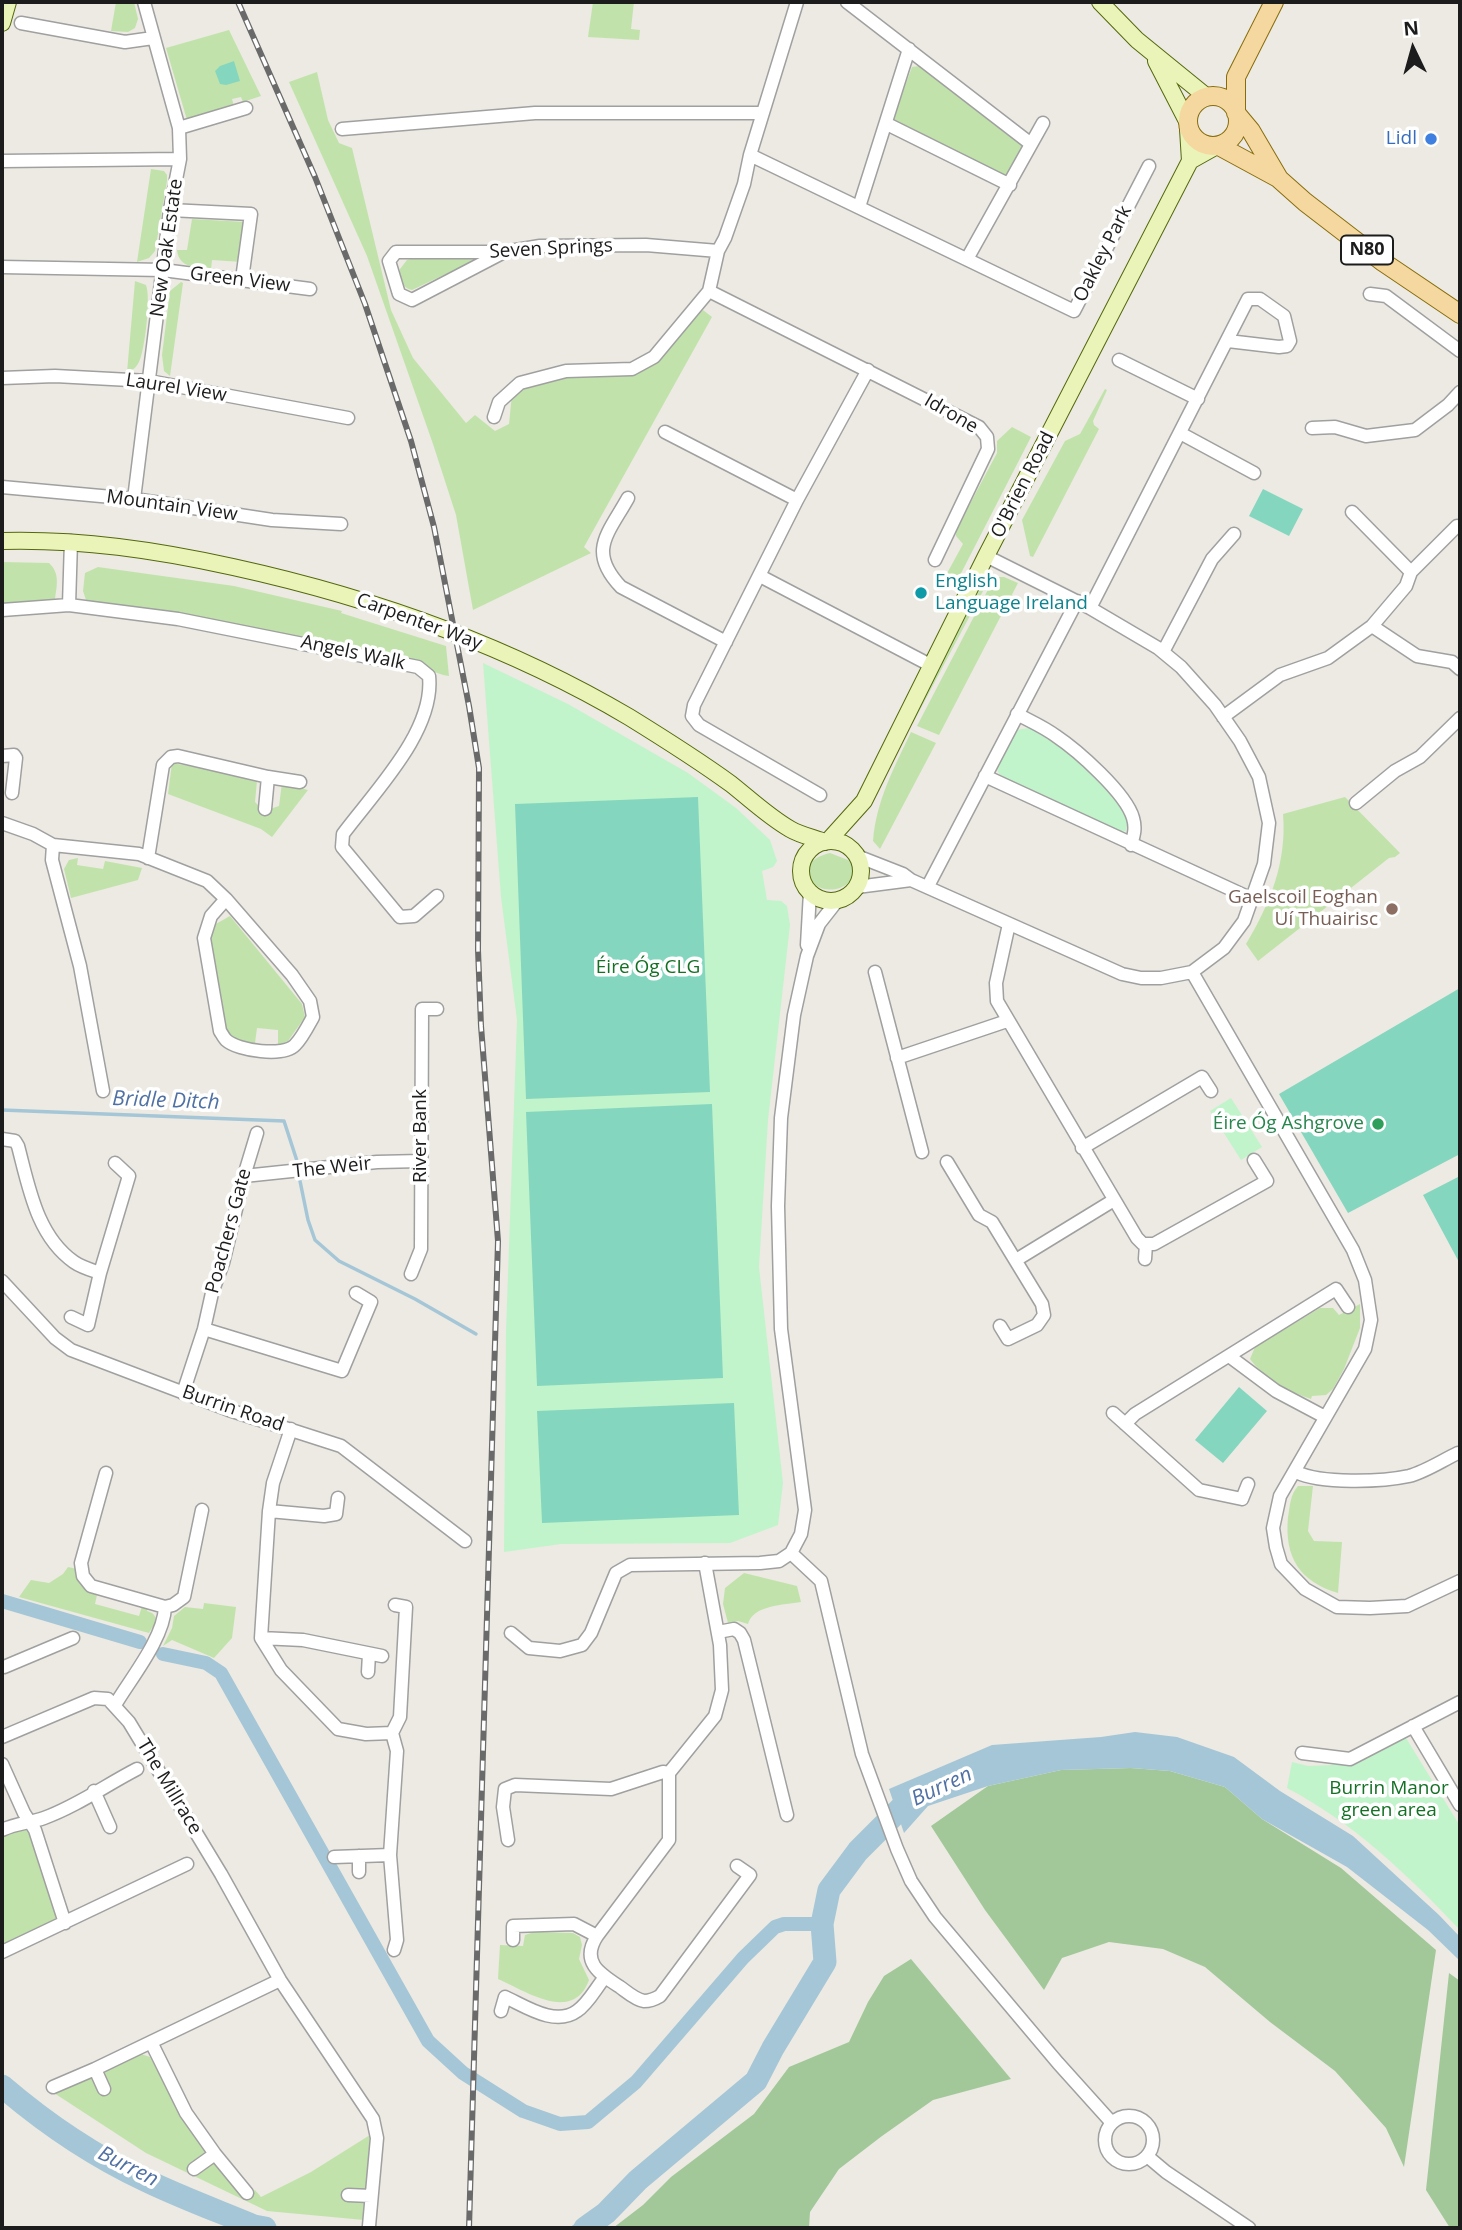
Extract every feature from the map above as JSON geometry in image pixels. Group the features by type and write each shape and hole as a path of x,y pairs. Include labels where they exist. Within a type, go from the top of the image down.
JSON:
{"main road":[{"path":"1217,146 1236,133 1236,77 1274,2"},
{"path":"1188,125 1193,104 1236,77"},
{"name":"N80","path":"1208,96 1225,99 1236,111 1278,178"},
{"name":"N80","path":"1188,125 1199,143 1217,146 1278,178 1383,262 1460,314"}],"street":[{"path":"2,23 8,2"},
{"name":"New Oak Estate","path":"134,499 170,210 180,159 179,128 144,2"},
{"path":"494,417 499,402 520,383 566,370 632,369 654,357 709,291 718,251 744,184 750,155 797,2"},
{"path":"847,2 1031,144"},
{"path":"1100,2 1152,52 1208,96"},
{"path":"21,23 125,42 153,38"},
{"path":"859,207 909,49"},
{"path":"1152,52 1188,125"},
{"path":"179,128 246,108"},
{"path":"342,129 535,113 763,113"},
{"path":"967,259 1044,123"},
{"path":"887,124 1010,185"},
{"name":"O'Brien Road","path":"826,842 864,801 986,556 1189,161 1188,125"},
{"path":"1189,161 1217,146"},
{"name":"Oakley Park","path":"750,155 1074,311 1149,166"},
{"path":"2,161 180,159"},
{"path":"170,210 251,214 242,279"},
{"name":"Seven Springs","path":"505,252 412,300 399,294 389,261 396,252 505,252 540,246 646,244 718,251"},
{"name":"Green View","path":"2,267 163,270 310,289"},
{"name":"Idrone","path":"709,291 979,427 987,437 988,449 934,560"},
{"path":"1370,294 1386,296 1460,351"},
{"path":"1090,608 1248,299 1260,299 1284,316 1290,341 1287,346 1279,347 1228,341"},
{"path":"1119,360 1198,400"},
{"path":"820,794 699,725 692,716 694,705 797,500 868,370"},
{"name":"Laurel View","path":"2,378 55,376 149,381 348,418"},
{"path":"1312,428 1335,427 1366,436 1415,429 1448,405 1460,392"},
{"path":"665,432 797,500"},
{"path":"1180,433 1254,473"},
{"name":"Mountain View","path":"2,487 134,499 272,520 341,524"},
{"path":"628,498 603,543 603,562 608,573 621,587 726,642"},
{"path":"1352,512 1410,572"},
{"path":"1223,717 1280,675 1328,658 1372,626 1406,586 1410,572 1458,526"},
{"path":"1163,652 1212,559 1234,534"},
{"name":"Carpenter Way","path":"2,541 71,541 116,545 292,580 363,601 473,641 533,667 627,716 729,783 790,829 826,842"},
{"path":"69,606 71,541"},
{"path":"801,867 807,854 818,844 844,844 857,855 911,880 1122,975 1141,978 1161,978 1192,972 1224,948 1244,921 1264,864 1269,823 1259,778 1240,741 1181,667 1163,652 1090,608 986,556"},
{"path":"760,576 932,666"},
{"path":"928,886 1077,601"},
{"name":"Angels Walk","path":"2,610 69,606 178,619 418,667 429,676 431,691 426,714 415,738 343,834 342,847 400,917 414,916 437,896"},
{"path":"1372,626 1418,656 1452,662 1460,669"},
{"path":"1017,714 1055,735 1083,757 1116,792 1132,815 1135,834 1131,845"},
{"path":"1356,803 1395,771 1420,757 1460,718"},
{"path":"2,756 14,755 16,758 12,793"},
{"path":"148,858 163,765 170,757 178,756 299,782"},
{"path":"985,776 1252,899"},
{"path":"265,808 268,777"},
{"name":"O'Brien Road","path":"857,855 858,810"},
{"path":"2,823 33,834 53,845 139,854 207,881 226,899 292,975 310,1001 313,1017 294,1046 281,1052 257,1050 226,1040 220,1031 204,938 211,916 226,899"},
{"path":"790,829 802,878 810,892 822,900 837,901"},
{"path":"53,845 52,860 80,966 103,1091"},
{"path":"511,1633 529,1648 560,1651 582,1645 591,1633 616,1573 630,1566 779,1561 791,1553 801,1534 805,1510 781,1329 778,1206 784,1087 794,1015 807,956 819,924 837,901 848,896 857,887 861,872 857,855"},
{"path":"857,887 911,880"},
{"path":"807,956 810,892"},
{"path":"1009,924 996,983 996,1001 1082,1148 1143,1244 1154,1244 1267,1181 1254,1160"},
{"path":"875,972 922,1152"},
{"path":"1192,972 1353,1250 1365,1280 1371,1320 1365,1349 1280,1496 1273,1528 1282,1564 1305,1589 1337,1607 1407,1606 1460,1581"},
{"name":"River Bank","path":"411,1274 421,1249 422,1010 437,1009"},
{"path":"897,1058 1007,1021"},
{"path":"1082,1148 1202,1077 1210,1091"},
{"name":"Poachers Gate","path":"183,1393 223,1263 257,1133"},
{"path":"2,1139 15,1141 18,1146 42,1225 58,1248 76,1264 100,1273"},
{"name":"The Weir","path":"244,1176 377,1162 421,1161"},
{"path":"947,1162 979,1215 992,1222 1042,1304 1044,1315 1037,1325 1008,1339 1000,1326"},
{"path":"71,1317 88,1325 100,1273 129,1176 115,1163"},
{"path":"1016,1259 1114,1200"},
{"path":"1145,1259 1146,1244"},
{"name":"Burrin Road","path":"2,1281 55,1338 71,1350 183,1393 341,1446 465,1541"},
{"path":"1125,1424 1135,1415 1336,1289 1348,1307"},
{"path":"204,1329 342,1371 371,1303 355,1293"},
{"path":"1229,1356 1276,1391 1325,1417"},
{"path":"1113,1413 1199,1490 1242,1499 1248,1484"},
{"path":"291,1429 273,1483 261,1639 281,1671 338,1728 366,1734 392,1733"},
{"path":"1296,1472 1306,1476 1343,1479 1376,1480 1411,1476 1458,1452"},
{"path":"106,1473 81,1563 83,1576 91,1586 165,1607 173,1605 184,1597 202,1510"},
{"path":"269,1511 324,1516 336,1514 338,1498"},
{"path":"791,1553 821,1581 862,1754 911,1881 935,1917 1112,2123"},
{"path":"705,1563 718,1632 722,1690 715,1716 669,1773 669,1840 597,1936 590,1959 605,1977 638,2000 653,2000 660,1996 750,1875 737,1866"},
{"path":"394,1605 405,1607 400,1717 392,1733 397,1751 390,1855 397,1940 394,1950"},
{"path":"2,1737 94,1698 108,1699 115,1705 154,1641 164,1618 165,1607"},
{"path":"718,1632 733,1629 740,1633 744,1640 787,1815"},
{"path":"3,1665 72,1638"},
{"path":"261,1639 303,1640 375,1655 368,1672"},
{"path":"1302,1753 1350,1759 1460,1702"},
{"name":"The Millrace","path":"115,1705 130,1722 169,1786 280,1980 373,2119 377,2138 369,2226"},
{"path":"1412,1726 1460,1805"},
{"path":"2,1764 30,1821 65,1923"},
{"path":"2,1830 15,1824 41,1820 137,1769"},
{"path":"508,1840 503,1807 505,1789 515,1785 611,1789 663,1772 669,1773"},
{"path":"94,1791 110,1827"},
{"path":"334,1857 390,1855"},
{"path":"359,1856 359,1872"},
{"path":"2,1952 187,1864"},
{"path":"513,1940 513,1926 574,1924 597,1936"},
{"path":"501,2011 505,1997 547,2016 570,2015 579,2010 605,1977"},
{"path":"53,2087 280,1980"},
{"path":"151,2042 186,2113 247,2193"},
{"path":"95,2069 104,2089"},
{"path":"1124,2117 1138,2118 1144,2122 1153,2142 1147,2156 1134,2164 1126,2164 1112,2158 1107,2152 1105,2137 1112,2123 1124,2117"},
{"path":"194,2169 215,2154"},
{"path":"1147,2156 1249,2228"},
{"path":"348,2195 371,2196"}],"green space":[{"path":"116,2 134,2 138,19 135,28 128,32 111,31"},
{"path":"593,2 634,2 631,29 640,30 639,40 588,37"},
{"path":"229,30 261,96 243,102 241,97 232,99 234,106 187,120 166,48"},
{"path":"234,61 240,81 220,84 215,71"},
{"path":"919,66 1022,146 1006,177 895,121 893,118 912,67"},
{"path":"317,72 328,120 339,143 352,148 391,310 413,358 466,423 475,415 495,431 509,424 512,394 519,389 568,376 635,373 650,367 703,310 712,317 584,547 591,553 473,610 456,515 433,444 367,256 289,82"},
{"path":"151,169 164,171 167,181 155,251 149,258 137,262"},
{"path":"192,219 246,222 242,262 212,260 211,269 184,263 177,250 187,250"},
{"path":"486,255 412,290 401,280 400,269 407,260 417,257"},
{"path":"135,281 146,285 147,324 139,362 127,372"},
{"path":"183,283 170,376 164,371 162,355 170,291"},
{"path":"1105,389 1107,390 1093,421 1099,429 1033,557 1030,556 1022,520 1065,441 1080,434"},
{"path":"1012,427 1031,437 955,585 945,577 963,544 956,536 956,530 997,453 997,441"},
{"path":"1263,489 1303,509 1289,536 1249,516"},
{"path":"2,562 49,563 56,575 55,599 2,605"},
{"path":"98,567 234,586 342,611 341,613 446,646 449,676 409,660 181,613 87,603 83,591 85,573"},
{"path":"987,576 991,576 913,723 914,716"},
{"path":"998,577 1018,583 939,735 917,726 993,580"},
{"name":"Éire Óg CLG","path":"483,663 568,704 688,773 736,808 770,840 777,861 773,867 762,871 767,900 781,901 787,906 790,925 768,1120 759,1267 783,1483 778,1525 730,1543 561,1544 504,1552 506,1331 517,1020 501,897"},
{"path":"1029,728 1057,744 1098,779 1128,819 1126,831 1117,832 999,774 996,767 1016,730"},
{"path":"911,732 936,743 880,849 873,841 878,812"},
{"path":"172,763 254,777 257,781 255,802 264,811 279,806 282,783 308,790 272,837 261,829 168,794"},
{"path":"698,797 710,1092 526,1099 515,804"},
{"path":"1345,797 1400,853 1389,858 1258,961 1246,944 1275,882 1284,832 1283,814"},
{"path":"830,853 848,860 853,869 853,877 848,883 831,890 813,883 807,874 814,860"},
{"path":"78,858 77,865 103,869 105,861 142,868 138,880 71,898 64,869 69,860"},
{"path":"230,916 302,1004 305,1017 288,1041 278,1045 278,1030 257,1028 255,1043 230,1039 225,1033 208,936 214,925"},
{"name":"Éire Óg Ashgrove","path":"1460,988 1460,1154 1348,1213 1279,1094"},
{"path":"1231,1098 1262,1147 1241,1160 1210,1111"},
{"path":"712,1104 723,1378 537,1386 526,1112"},
{"path":"1460,1176 1460,1264 1423,1195"},
{"path":"1360,1304 1360,1328 1344,1369 1333,1389 1326,1395 1312,1396 1311,1399 1294,1392 1270,1378 1250,1359 1255,1347 1320,1308 1333,1308 1339,1315"},
{"path":"1239,1387 1267,1411 1223,1463 1195,1440"},
{"path":"734,1403 739,1515 542,1523 537,1411"},
{"path":"1298,1486 1313,1486 1308,1531 1314,1541 1342,1542 1338,1593 1304,1575 1292,1556 1287,1531 1288,1517 1292,1497"},
{"path":"68,1567 77,1569 86,1589 97,1595 95,1604 139,1616 142,1606 148,1608 147,1611 152,1613 156,1621 149,1633 19,1597 31,1580 49,1583 63,1574"},
{"path":"744,1573 797,1586 801,1602 762,1609 748,1624 738,1621 728,1623 723,1604 725,1588"},
{"path":"204,1603 236,1607 232,1638 214,1658 172,1640 163,1646 172,1628 174,1616 185,1607 203,1609"},
{"name":"Burrin Manor green area","path":"1406,1738 1460,1826 1460,1930 1379,1852 1335,1817 1287,1788 1292,1762 1308,1766 1356,1764"},
{"path":"1131,1768 1170,1771 1225,1787 1262,1819 1341,1868 1436,1950 1404,2167 1386,2128 1335,2071 1270,2022 1205,1967 1163,1949 1109,1942 1062,1958 1044,1990 985,1910 931,1826 988,1786 1061,1770"},
{"path":"19,1829 26,1830 31,1837 57,1916 53,1922 2,1949 2,1836"},
{"path":"534,1932 573,1933 580,1937 582,1945 579,1959 589,1980 582,1993 572,2000 548,2001 498,1979 500,1945 523,1946 525,1935"},
{"path":"911,1959 1011,2079 933,2100 882,2136 839,2169 810,2212 809,2228 613,2228 643,2205 671,2177 754,2114 789,2067 849,2042 884,1976"},
{"path":"1449,1973 1460,1981 1460,2228 1450,2228 1426,2190"},
{"path":"141,2054 150,2057 191,2131 243,2196 255,2190 261,2197 311,2172 370,2135 364,2220 267,2211 146,2153 54,2093"}],"water":[{"path":"1135,1732 1177,1737 1234,1757 1280,1791 1353,1836 1460,1937 1460,1961 1428,1930 1347,1867 1262,1819 1225,1787 1170,1771 1131,1768 1061,1770 988,1786 928,1806 904,1833 889,1789 992,1745"},
{"path":"617,2187 628,2201 611,2212 595,2228 569,2228 601,2205"}],"waterway":[{"name":"Bridle Ditch","path":"2,1110 284,1121 298,1164"},
{"name":"Bridle Ditch","path":"300,1181 315,1240 339,1261 415,1299 476,1334"},
{"path":"2,1601 140,1642"},
{"path":"163,1654 206,1663 221,1673 428,2041 463,2073 523,2111 560,2124 588,2122 636,2082 743,1958 775,1927 784,1924 822,1924"},
{"name":"Burren","path":"585,2228 606,2213 638,2180 756,2081 825,1962 822,1924 829,1890 858,1851 911,1798 920,1793"},
{"name":"Burren","path":"2,2086 70,2138 126,2171 185,2198 265,2228"}],"railway":[{"path":"238,2 315,177 365,304 411,441 434,527 479,768 478,950 481,1026 498,1241 469,2228"}],"place":[{"name":"Lidl","path":"1431,139"},
{"name":"English Language Ireland","path":"921,593"},
{"name":"Gaelscoil Eoghan Uí Thuairisc","path":"1392,909"},
{"name":"Éire Óg Ashgrove","path":"1378,1124"}]}
